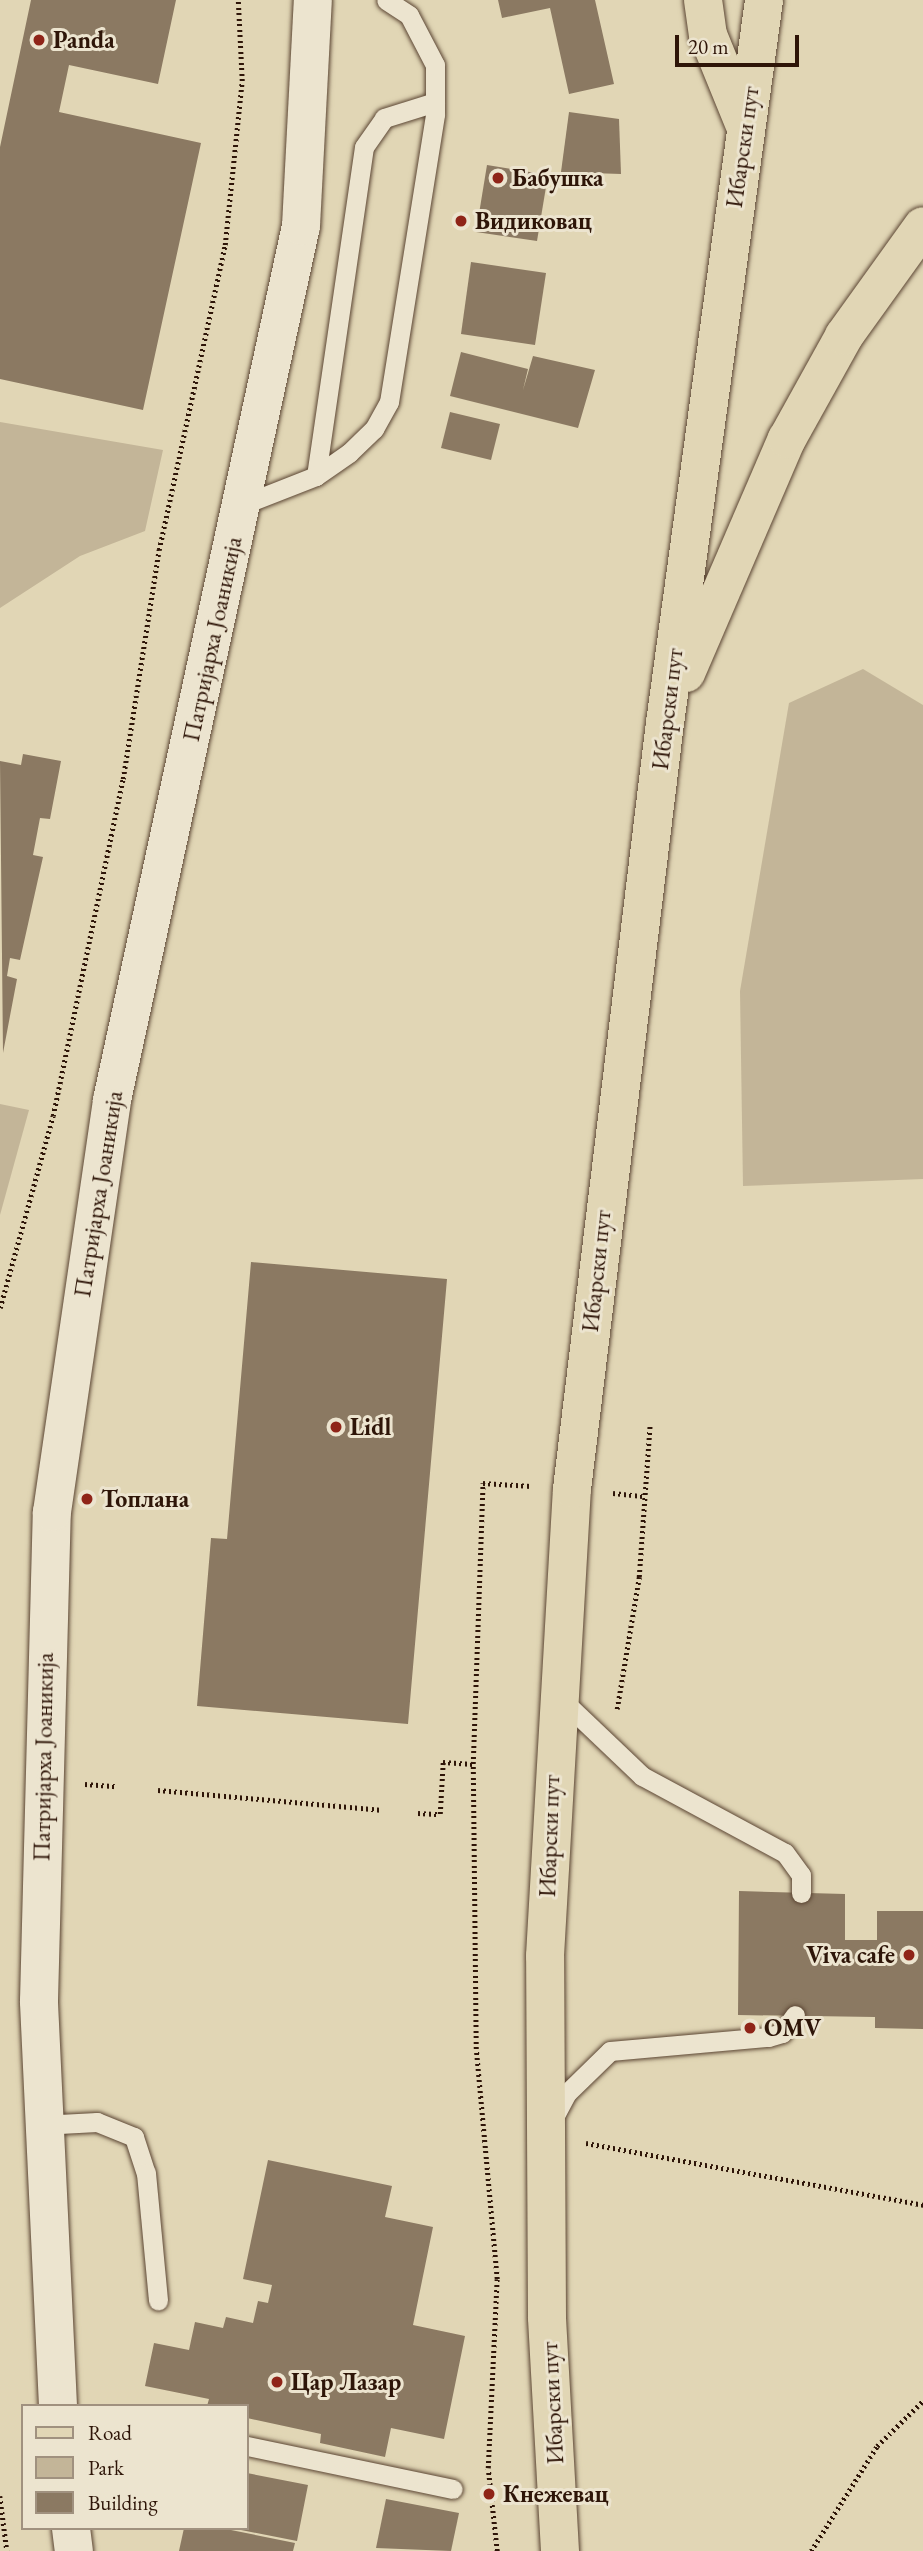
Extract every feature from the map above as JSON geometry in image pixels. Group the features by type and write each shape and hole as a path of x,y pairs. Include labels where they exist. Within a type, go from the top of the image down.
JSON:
{"main road":[{"name":"Патријарха Јоаникија","path":"58,2404 40,2125 42,1754 52,1512 112,1101 301,226 313,0"},
{"path":"703,0 708,35 744,123"},
{"name":"Ибарски пут","path":"560,2551 544,2136 556,1693 572,1489 665,723 744,123 764,0"},
{"path":"665,723 787,439 845,335 923,226"},
{"path":"71,2530 74,2551"}],"lane":[{"path":"242,505 316,476 374,429 389,402 435,102 435,65 409,15 386,0"},
{"path":"316,476 364,147 384,118 435,102"},
{"path":"556,1693 614,1755 785,1853 801,1875 801,1893"},
{"path":"544,2136 567,2093 610,2051 768,2036 782,2033 794,2015"},
{"path":"40,2125 97,2122 134,2137 146,2173 158,2301"},
{"path":"248,2446 453,2490"}],"path":[{"path":"0,1308 53,1116 123,779 159,550 225,245 242,81 238,0"},
{"path":"614,1755 624,1736 615,1701 639,1577 650,1425"},
{"path":"497,2551 488,2468 498,2279 476,2049 473,1764 484,1483 643,1496"},
{"path":"418,1813 440,1814 443,1762 473,1764"},
{"path":"71,1783 116,1786"},
{"path":"158,1790 380,1810"},
{"path":"544,2136 923,2205"},
{"path":"811,2551 877,2446 923,2401"},
{"path":"0,2496 7,2551"}],"green space":[{"path":"0,422 163,450 145,531 80,556 0,608"},
{"path":"863,669 923,705 923,1179 743,1186 740,991 789,703"},
{"path":"0,1104 29,1110 0,1215"}],"building":[{"path":"31,0 176,0 158,84 69,65 59,112 201,143 143,410 0,379 0,147"},
{"path":"498,0 595,0 614,84 569,94 550,8 502,18"},
{"path":"569,112 619,119 621,174 561,172"},
{"path":"487,165 548,175 537,241 476,232"},
{"path":"471,262 546,273 535,345 461,334"},
{"path":"461,352 528,369 523,390 533,356 595,370 578,428 450,396"},
{"path":"450,412 500,424 491,460 441,448"},
{"path":"23,754 61,761 50,819 40,818 33,855 43,857 20,960 10,958 7,976 17,979 3,1053 0,761 21,765"},
{"name":"Lidl","path":"251,1262 447,1279 408,1724 197,1706 211,1538 227,1539"},
{"path":"739,1891 845,1894 845,1940 877,1940 877,1911 923,1911 923,2029 875,2028 875,2017 738,2015"},
{"path":"268,2160 392,2186 385,2217 433,2227 413,2325 465,2336 444,2439 391,2428 385,2457 320,2443 321,2434 248,2418 248,2404 208,2404 209,2399 145,2386 154,2343 189,2350 195,2322 223,2328 226,2317 253,2323 258,2301 268,2303 272,2285 243,2279"},
{"path":"248,2473 308,2485 297,2541 241,2530 248,2530"},
{"path":"386,2499 459,2513 451,2551 376,2548"},
{"path":"184,2530 231,2530 295,2543 293,2551 179,2551"}],"place":[{"name":"Panda","path":"39,40"},
{"name":"Бабушка","path":"498,178"},
{"name":"Видиковац","path":"461,221"},
{"name":"Lidl","path":"336,1427"},
{"name":"Топлана","path":"87,1499"},
{"name":"Viva cafe","path":"909,1955"},
{"name":"OMV","path":"750,2028"},
{"name":"Цар Лазар","path":"277,2382"},
{"name":"Кнежевац","path":"489,2494"}]}
